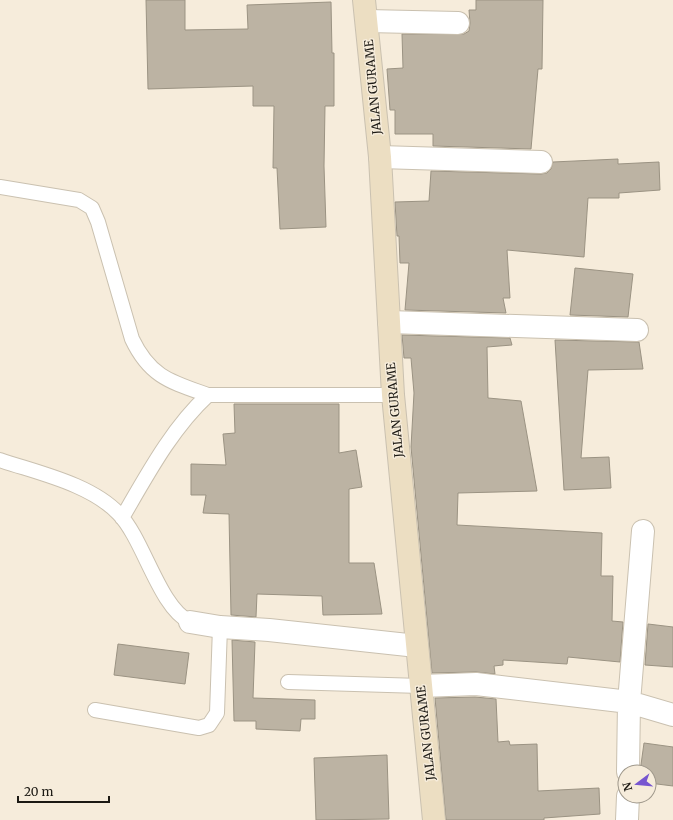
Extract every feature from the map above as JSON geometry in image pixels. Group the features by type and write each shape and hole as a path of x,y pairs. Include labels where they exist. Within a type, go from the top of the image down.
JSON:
{"street":[{"name":"JALAN GURAME","path":"364,0 380,157 393,395 434,820"},
{"path":"367,21 458,23"},
{"path":"380,157 540,162"},
{"path":"389,322 637,330"},
{"path":"628,764 629,702 643,531"},
{"path":"190,622 220,627 269,630 417,646"},
{"path":"421,686 476,684 629,702 673,715"},
{"path":"627,820 628,804"}],"lane":[{"path":"0,187 80,200 92,208 98,222 132,339 139,354 156,374 180,385 208,395 393,395"},
{"path":"122,518 143,482 191,411 208,395"},
{"path":"0,460 69,483 108,504 130,526 156,580 178,615 190,622"},
{"path":"95,710 199,728 209,725 217,713 220,627"},
{"path":"288,682 421,686"}],"building":[{"path":"146,0 185,0 185,30 248,29 247,5 331,2 332,53 334,53 334,106 325,106 324,166 326,227 280,229 277,168 273,168 274,106 253,106 253,86 148,89"},
{"path":"476,0 543,0 542,69 538,69 531,149 433,146 433,134 395,134 395,110 390,110 387,69 403,68 402,34 464,34 469,31 469,10 476,10"},
{"path":"618,159 618,164 659,162 660,190 619,193 619,198 588,198 584,257 507,250 510,298 503,298 506,313 405,310 409,263 400,263 399,236 397,236 395,202 429,201 431,171 541,174 547,173 551,169 553,162"},
{"path":"575,268 633,274 628,317 570,315"},
{"path":"402,335 510,338 512,345 487,347 488,398 521,401 537,491 458,493 457,525 602,533 601,576 613,576 612,621 623,622 620,662 568,657 567,664 503,660 503,665 494,666 495,674 476,672 432,673 411,447 414,393 411,358 404,358"},
{"path":"555,340 639,342 643,369 588,370 581,458 609,457 611,488 564,490"},
{"path":"234,404 339,404 339,453 356,450 362,487 349,489 349,563 374,563 382,614 323,615 322,596 257,594 256,617 231,615 229,514 203,513 206,495 191,495 191,464 226,465 223,434 235,433"},
{"path":"648,624 673,627 673,667 645,665"},
{"path":"232,640 255,642 253,698 315,700 315,719 301,719 300,731 256,729 256,721 234,721"},
{"path":"118,644 189,653 185,684 114,675"},
{"path":"475,697 496,699 498,742 509,741 510,745 537,744 538,791 599,788 600,814 544,818 544,820 446,820 435,698"},
{"path":"644,743 673,747 673,786 657,784 657,764 641,764"},
{"path":"387,755 389,819 316,820 314,758"}]}
